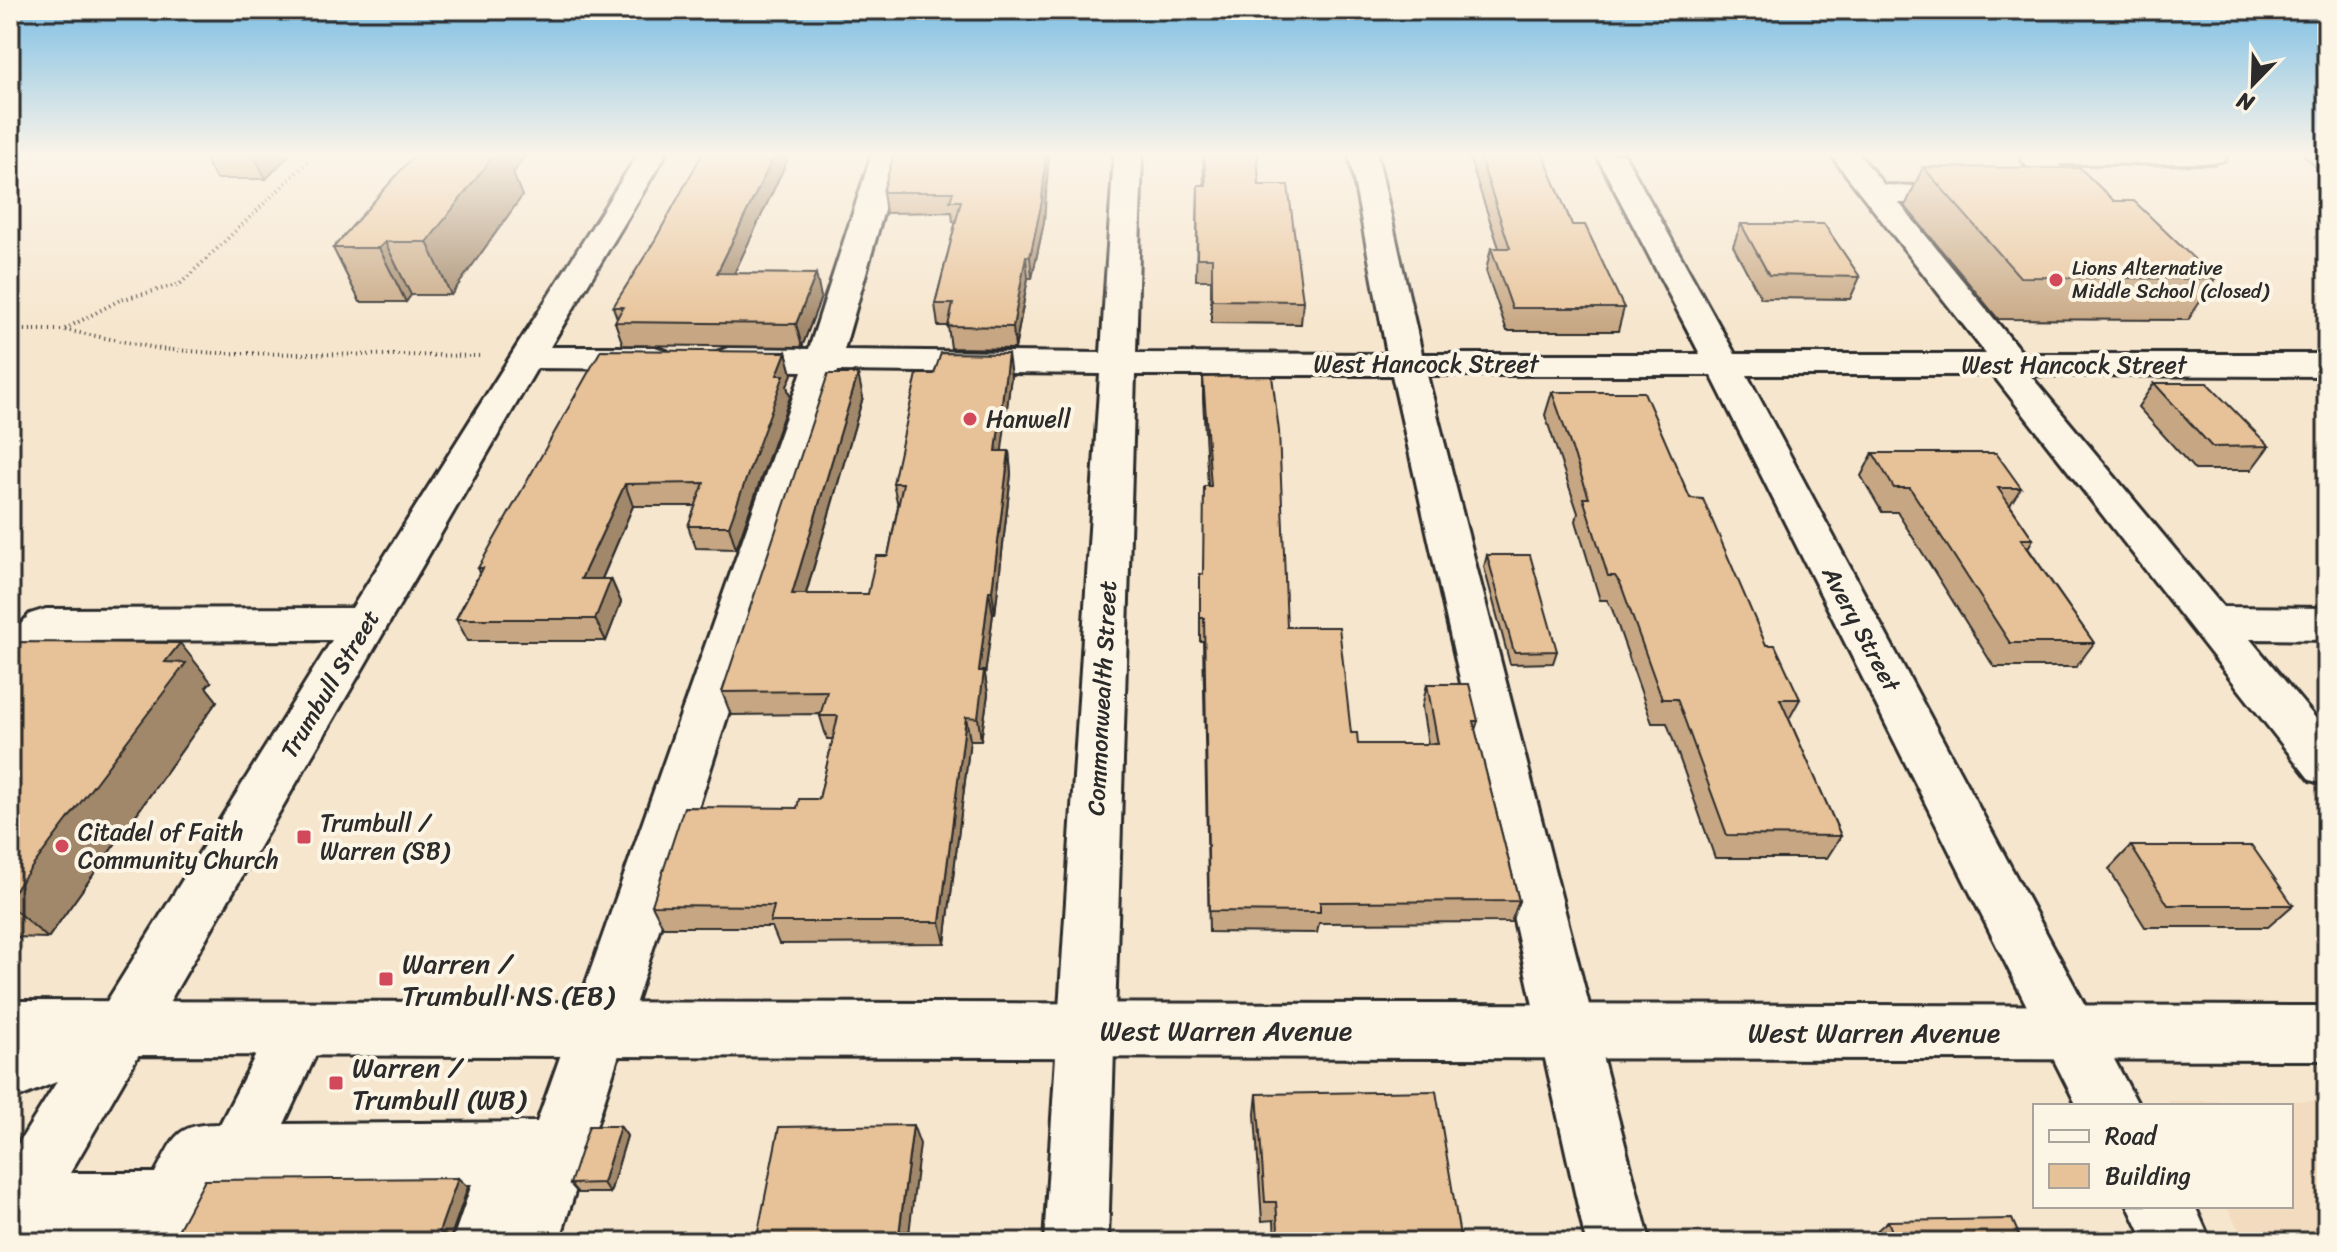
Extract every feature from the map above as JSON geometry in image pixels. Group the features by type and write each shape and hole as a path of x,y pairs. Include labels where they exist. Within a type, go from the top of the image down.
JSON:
{"street":[{"name":"Trumbull Street","path":"14,1211 616,212"},
{"path":"484,1242 598,1029 824,359 868,212"},
{"name":"Commonwealth Street","path":"1076,1242 1125,212"},
{"path":"1375,212 1407,364 1618,1242"},
{"name":"Avery Street","path":"1641,212 2108,1104"},
{"path":"1890,212 2327,766"},
{"name":"West Hancock Street","path":"526,357 1118,364 2327,365"},
{"path":"2212,623 2327,624"},
{"path":"10,665 46,625 366,624"},
{"name":"West Warren Avenue","path":"10,1028 2327,1033"},
{"name":"West Warren Avenue","path":"10,1073 126,1028"},
{"path":"263,1164 299,1029"},
{"path":"14,1211 163,1223 199,1155 263,1164 415,1169 534,1153"},
{"path":"527,1242 534,1153"},
{"path":"2161,1208 2179,1242"}],"path":[{"path":"65,330 120,300 180,284 255,212"},
{"path":"10,330 65,330 161,349 216,353 526,357"}],"shaded area":[{"path":"2168,1101 2327,1101 2327,1242 2246,1242 2227,1208 2293,1208 2293,1104 2170,1104"}],"building":[{"path":"364,212 450,212 427,242 385,242 379,248 333,248"},
{"path":"670,212 747,212 717,273 816,274 796,324 615,322 623,307 613,307"},
{"path":"958,212 1040,212 1030,257 1026,256 1013,327 948,326 953,304 935,304"},
{"path":"1198,212 1292,212 1303,301 1212,300 1212,258 1197,258"},
{"path":"1498,212 1567,212 1572,225 1585,225 1624,308 1512,308 1491,248 1510,248"},
{"path":"1963,212 2146,212 2215,279 2020,277"},
{"path":"1741,224 1824,224 1860,277 1769,275"},
{"path":"601,350 786,352 777,375 784,375 729,526 688,526 704,483 625,484 581,579 611,579 595,619 456,619 483,568 478,568"},
{"path":"941,353 1008,354 996,451 1009,451 979,671 984,671 978,718 966,717 940,922 770,922 774,906 652,905 684,807 797,808 799,799 819,799 838,716 820,716 827,691 722,692 828,374 858,374 792,594 868,594 876,556 888,556 903,483 893,483 917,374 934,374"},
{"path":"1272,376 1279,431 1287,627 1339,627 1351,733 1357,733 1358,744 1438,744 1427,684 1469,684 1478,721 1473,721 1519,901 1320,902 1320,912 1209,911 1204,618 1200,618 1200,574 1203,574 1204,486 1211,486 1203,377"},
{"path":"2154,383 2207,383 2269,446 2212,447"},
{"path":"1552,392 1644,392 1690,498 1703,499 1766,645 1775,645 1800,699 1780,699 1841,836 1727,835 1677,699 1662,699 1621,585 1615,576 1608,576 1583,498 1589,498"},
{"path":"1873,453 1996,453 2021,488 1998,488 2033,539 2021,539 2094,643 2010,643 1910,488 1894,488"},
{"path":"1487,555 1530,555 1557,651 1514,652"},
{"path":"10,642 180,643 165,662 186,663 10,896"},
{"path":"2131,846 2252,846 2293,905 2168,905"},
{"path":"1436,1091 1461,1242 1279,1242 1276,1202 1265,1202 1257,1094"},
{"path":"913,1125 898,1242 756,1242 779,1127"},
{"path":"589,1126 620,1126 603,1183 570,1184"},
{"path":"458,1178 439,1232 447,1236 445,1242 143,1242 146,1236 176,1234 205,1180"},
{"path":"2012,1219 2022,1242 1896,1242 1888,1221"}],"place":[{"name":"Lions Alternative Middle School (closed)","path":"2056,280"},
{"name":"Hanwell","path":"970,419"},
{"name":"Trumbull / Warren (SB)","path":"304,837"},
{"name":"Citadel of Faith Community Church","path":"62,846"},
{"name":"Warren / Trumbull NS (EB)","path":"386,979"},
{"name":"Warren / Trumbull (WB)","path":"336,1083"}]}
